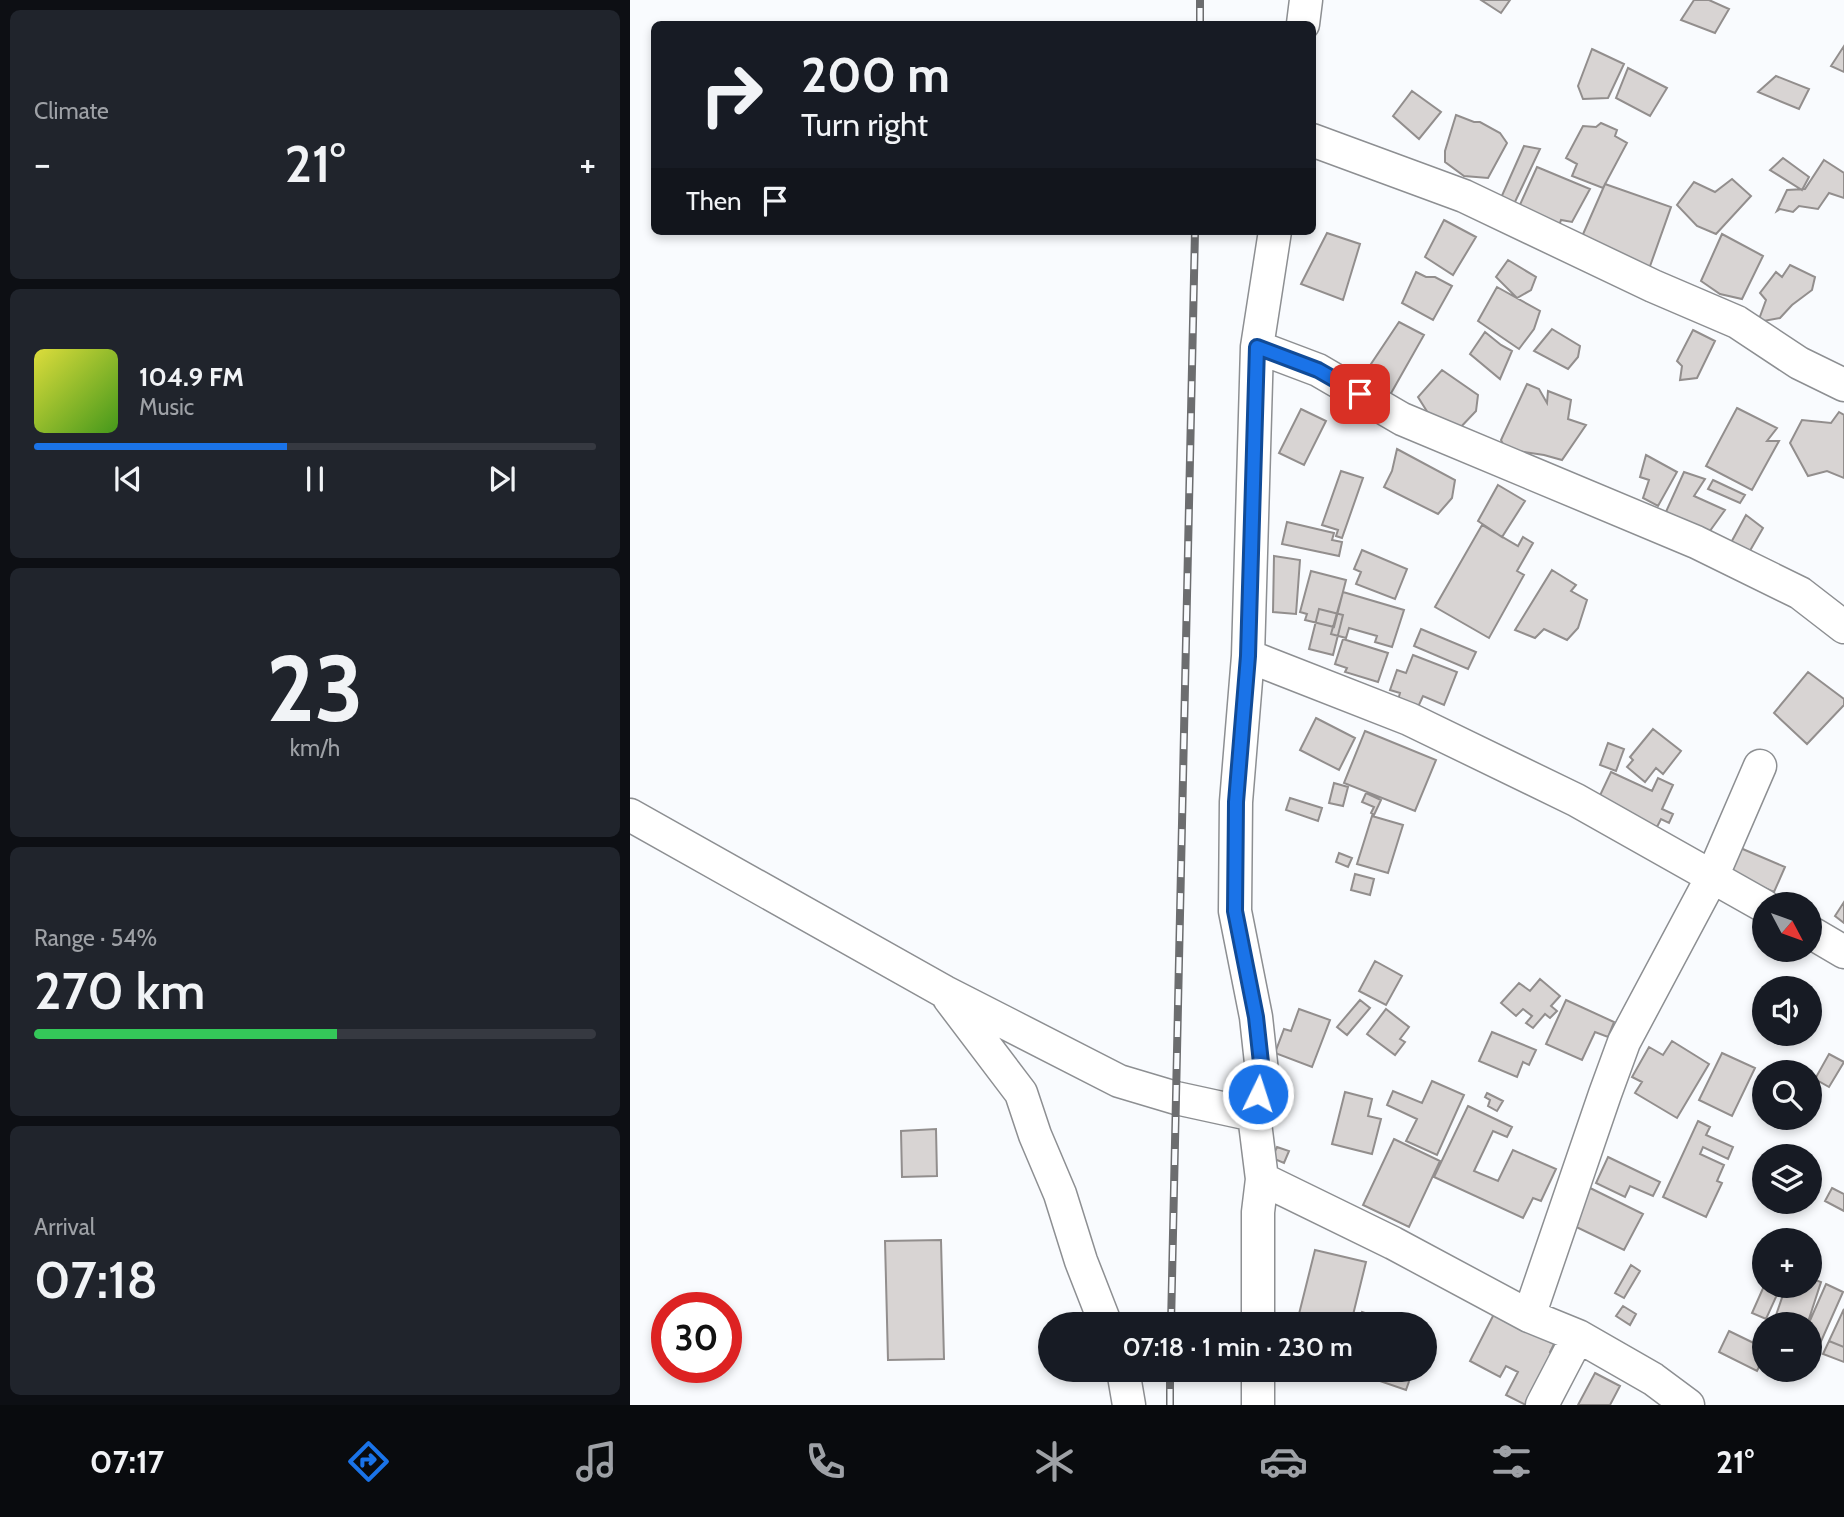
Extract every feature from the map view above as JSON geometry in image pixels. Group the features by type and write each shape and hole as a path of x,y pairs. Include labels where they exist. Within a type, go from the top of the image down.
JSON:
{"street":[{"path":"1303,21 1306,0"},
{"path":"1316,141 1464,196 1653,286 1737,322 1799,363 1844,385"},
{"path":"1258,1312 1258,1212 1262,1179 1254,1115 1262,1072 1256,1017 1235,911 1236,802 1248,656 1257,347 1274,235"},
{"path":"1257,347 1318,370 1402,419 1696,542 1800,593 1844,627"},
{"path":"1248,656 1409,719 1576,800 1752,899"},
{"path":"1529,1316 1625,1042 1712,877 1760,766"},
{"path":"630,815 945,992 1119,1081 1176,1098 1254,1115"},
{"path":"1822,939 1844,952"},
{"path":"945,992 1021,1093 1101,1312"},
{"path":"1262,1179 1393,1243 1529,1316 1578,1336 1653,1379 1688,1405"},
{"path":"1542,1405 1578,1336"},
{"path":"1125,1382 1129,1405"},
{"path":"1258,1382 1258,1405"}],"building":[{"path":"1481,0 1510,0 1501,13"},
{"path":"1694,0 1709,0 1729,9 1715,33 1681,20"},
{"path":"1844,46 1844,72 1831,66"},
{"path":"1592,49 1624,64 1608,98 1583,99 1578,86"},
{"path":"1628,68 1667,88 1650,116 1616,98"},
{"path":"1776,76 1809,89 1799,109 1758,92"},
{"path":"1412,91 1441,112 1419,139 1393,116"},
{"path":"1456,115 1480,122 1500,133 1507,143 1488,178 1464,176 1445,162 1445,151"},
{"path":"1601,123 1617,130 1615,136 1627,143 1603,188 1572,176 1577,164 1566,158 1583,126 1596,127"},
{"path":"1524,146 1540,149 1514,204 1500,200"},
{"path":"1783,158 1809,177 1802,190 1770,170"},
{"path":"1824,160 1844,173 1844,198 1829,193 1818,209 1799,206 1793,212 1780,209 1777,211 1787,190 1805,189"},
{"path":"1537,167 1590,189 1572,222 1561,220 1558,229 1518,209"},
{"path":"1732,179 1751,196 1716,234 1697,226 1677,205 1694,182 1715,192"},
{"path":"1605,184 1671,207 1649,269 1580,241"},
{"path":"1444,220 1476,237 1453,275 1425,257"},
{"path":"1327,233 1360,244 1343,300 1301,284"},
{"path":"1722,234 1763,256 1742,299 1720,294 1701,281"},
{"path":"1508,260 1536,277 1531,290 1517,298 1496,277"},
{"path":"1790,265 1815,277 1812,290 1780,318 1758,322 1766,300 1760,293 1776,272 1782,277"},
{"path":"1416,272 1426,277 1435,277 1452,286 1433,320 1402,303"},
{"path":"1497,287 1540,311 1534,329 1519,349 1478,321"},
{"path":"1399,322 1424,335 1386,402 1357,385"},
{"path":"1552,329 1580,346 1578,357 1568,369 1534,351"},
{"path":"1693,330 1715,341 1697,378 1680,380 1682,366 1677,361"},
{"path":"1485,332 1512,351 1500,379 1470,354"},
{"path":"1442,370 1478,395 1476,411 1457,431 1433,421 1418,397"},
{"path":"1527,384 1539,389 1547,403 1548,391 1571,400 1568,419 1586,425 1562,460 1505,449 1501,440"},
{"path":"1737,408 1777,428 1767,441 1779,441 1752,490 1706,466"},
{"path":"1301,409 1326,421 1304,465 1279,453"},
{"path":"1839,412 1844,415 1844,478 1827,471 1808,476 1790,443 1802,420 1831,423"},
{"path":"1397,449 1455,480 1452,498 1438,514 1384,487 1392,471"},
{"path":"1646,455 1677,472 1658,506 1643,498 1649,480 1640,477"},
{"path":"1341,471 1363,478 1342,538 1336,536 1338,530 1322,525"},
{"path":"1684,472 1705,479 1694,496 1725,510 1707,535 1665,514"},
{"path":"1713,480 1745,495 1740,503 1708,489"},
{"path":"1498,485 1525,501 1502,537 1478,521"},
{"path":"1746,515 1763,528 1744,561 1727,550"},
{"path":"1287,522 1334,533 1332,540 1342,542 1339,556 1282,544"},
{"path":"1482,525 1518,546 1523,537 1533,543 1517,571 1524,575 1489,638 1435,607"},
{"path":"1362,550 1407,569 1395,599 1356,584 1361,572 1354,569"},
{"path":"1274,556 1300,560 1296,614 1273,612"},
{"path":"1552,570 1576,585 1571,591 1587,600 1578,628 1567,640 1544,629 1535,638 1515,630"},
{"path":"1311,571 1346,580 1334,627 1305,620 1307,614 1300,612"},
{"path":"1343,592 1404,610 1392,647 1375,642 1377,636 1349,628 1346,638 1331,634"},
{"path":"1319,609 1343,615 1333,655 1309,649"},
{"path":"1421,629 1476,652 1468,669 1414,646"},
{"path":"1343,639 1388,653 1378,682 1345,672 1347,668 1335,664"},
{"path":"1413,655 1457,672 1444,705 1423,696 1418,707 1398,700 1400,693 1390,690 1397,670 1406,673"},
{"path":"1808,672 1844,699 1844,705 1807,744 1774,713"},
{"path":"1316,718 1355,738 1339,770 1300,750"},
{"path":"1653,729 1681,751 1663,774 1656,768 1645,782 1627,767 1633,760 1630,757"},
{"path":"1365,731 1436,760 1415,811 1344,783"},
{"path":"1608,743 1624,749 1616,771 1600,765"},
{"path":"1611,772 1652,791 1658,778 1673,785 1662,809 1673,814 1669,823 1661,819 1657,827 1594,808"},
{"path":"1334,783 1348,787 1343,806 1329,803"},
{"path":"1366,793 1381,800 1374,815 1371,813 1374,807 1362,802"},
{"path":"1290,798 1322,808 1318,821 1286,810"},
{"path":"1372,816 1403,825 1388,873 1357,864"},
{"path":"1738,847 1785,867 1774,892 1727,872"},
{"path":"1339,853 1352,858 1348,867 1336,862"},
{"path":"1355,874 1374,879 1370,895 1351,890"},
{"path":"1844,902 1844,923 1835,916"},
{"path":"1375,961 1402,976 1386,1005 1359,991"},
{"path":"1540,979 1560,996 1551,1006 1557,1011 1550,1018 1545,1014 1533,1028 1526,1023 1532,1016 1523,1009 1516,1016 1501,1003 1519,983 1530,991"},
{"path":"1360,1000 1370,1008 1347,1035 1337,1027"},
{"path":"1566,1000 1614,1022 1608,1037 1595,1032 1582,1060 1546,1044"},
{"path":"1299,1009 1330,1020 1312,1067 1275,1053 1284,1029 1291,1031"},
{"path":"1386,1009 1409,1027 1400,1039 1405,1042 1395,1055 1367,1034"},
{"path":"1492,1032 1536,1050 1529,1065 1523,1062 1517,1077 1479,1061"},
{"path":"1672,1041 1709,1064 1677,1118 1635,1093 1642,1082 1632,1077 1649,1047 1663,1055"},
{"path":"1722,1053 1752,1067 1752,1074 1732,1116 1699,1100"},
{"path":"1829,1054 1844,1062 1829,1087 1822,1083 1822,1066"},
{"path":"1432,1081 1464,1095 1437,1155 1406,1141 1417,1119 1387,1105 1393,1091 1422,1103"},
{"path":"1345,1092 1372,1099 1368,1116 1381,1119 1372,1154 1332,1144"},
{"path":"1487,1093 1503,1101 1497,1111 1488,1106 1490,1100 1485,1097"},
{"path":"1468,1106 1512,1127 1507,1137 1493,1131 1474,1171 1498,1181 1513,1150 1556,1169 1541,1201 1533,1198 1523,1218 1434,1177"},
{"path":"1698,1121 1710,1127 1706,1135 1733,1147 1728,1159 1703,1147 1700,1154 1724,1165 1717,1181 1722,1183 1706,1217 1663,1197"},
{"path":"936,1129 937,1176 902,1177 901,1131"},
{"path":"1394,1139 1440,1161 1409,1227 1363,1205"},
{"path":"1277,1147 1289,1151 1284,1163 1272,1158"},
{"path":"1608,1157 1660,1182 1653,1196 1630,1186 1625,1197 1596,1183"},
{"path":"1586,1186 1643,1214 1624,1250 1568,1223"},
{"path":"1832,1188 1844,1194 1844,1211 1825,1201"},
{"path":"941,1240 944,1359 888,1360 885,1241"},
{"path":"1315,1250 1366,1262 1354,1312 1300,1312"},
{"path":"1631,1265 1640,1271 1624,1298 1615,1293"},
{"path":"1826,1284 1843,1292 1822,1339 1822,1312 1814,1312"},
{"path":"1759,1298 1776,1298 1769,1312 1752,1312"},
{"path":"1782,1298 1816,1298 1811,1312 1777,1312"},
{"path":"1623,1306 1636,1314 1630,1325 1616,1316"},
{"path":"1844,1309 1844,1347 1829,1341"},
{"path":"1494,1314 1557,1338 1526,1405 1506,1395 1518,1372 1506,1366 1500,1377 1470,1361"},
{"path":"1729,1331 1752,1342 1752,1368 1719,1352"},
{"path":"1829,1341 1844,1347 1844,1362 1823,1354"},
{"path":"1595,1373 1620,1386 1610,1405 1578,1405"},
{"path":"1383,1382 1409,1382 1406,1390"}],"railway":[{"path":"1200,0 1200,21"},
{"path":"1171,1312 1195,235"},
{"path":"1170,1382 1170,1405"}],"route":[{"path":"1258,1094 1262,1072 1256,1017 1235,911 1236,802 1248,656 1257,347 1318,370 1360,394"}]}
